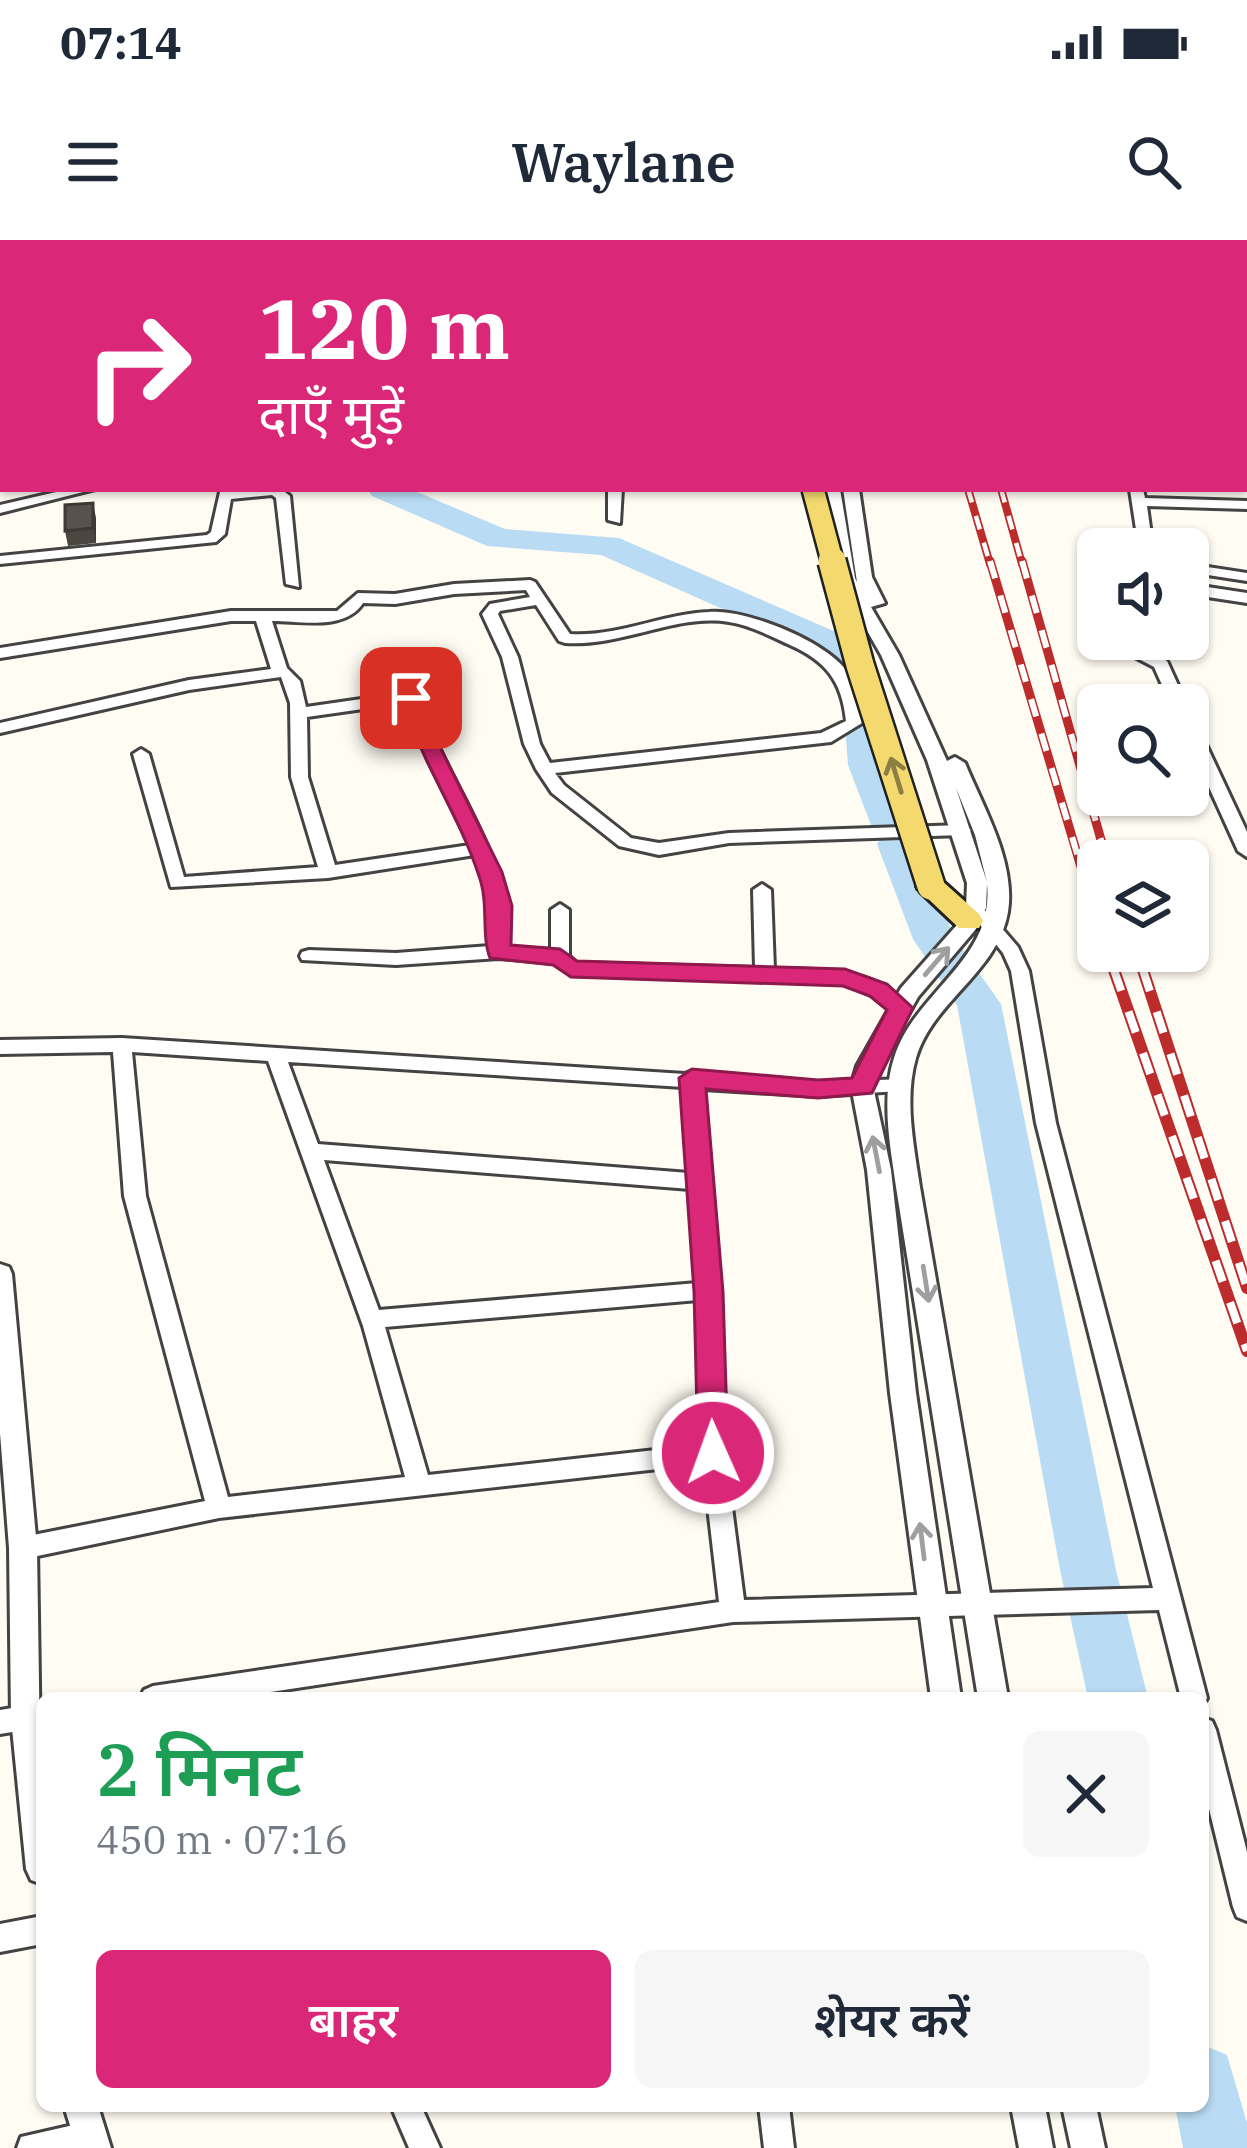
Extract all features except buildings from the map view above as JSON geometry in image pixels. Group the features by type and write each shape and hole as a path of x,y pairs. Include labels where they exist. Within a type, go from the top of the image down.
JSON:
{"main road":[{"path":"814,492 854,643 931,886 977,926"}],"street":[{"path":"0,509 75,492"},
{"path":"0,560 211,539 218,534 225,494 260,492"},
{"path":"278,492 294,584"},
{"path":"615,492 615,520"},
{"path":"832,492 846,578 890,655 938,760 974,862 977,926 1020,971 1046,1123 1192,1692"},
{"path":"851,492 863,577 918,677 986,842 998,910 977,926 913,1003 868,1066 862,1086 879,1170 945,1692"},
{"path":"1143,528 1139,495 1247,506"},
{"path":"1209,571 1247,577"},
{"path":"1224,573 1226,595"},
{"path":"0,653 232,616 340,616 358,598 395,599 530,585 560,636 574,639 646,632 688,619 741,619 831,659 853,695 854,723 825,739 544,769"},
{"path":"1209,592 1247,598"},
{"path":"542,600 495,607 490,614 510,657 532,744 558,789 590,817 640,848 749,837 962,830"},
{"path":"262,615 280,671"},
{"path":"1152,660 1160,664 1169,684"},
{"path":"407,669 424,737 500,906 499,952"},
{"path":"0,728 82,707 280,671 292,678 299,713 297,763 328,872"},
{"path":"299,713 411,698"},
{"path":"141,754 172,880 328,872 478,849"},
{"path":"1209,769 1247,851"},
{"path":"762,890 765,974"},
{"path":"560,910 560,957 571,969 845,977 913,1003"},
{"path":"310,956 396,959 499,952 560,957"},
{"path":"913,1003 900,1084 992,1692"},
{"path":"0,1047 122,1046 818,1089 900,1084"},
{"path":"122,1046 136,1196 219,1508"},
{"path":"276,1056 372,1319 420,1488"},
{"path":"692,1078 709,1292 713,1453 733,1612"},
{"path":"309,1151 700,1182"},
{"path":"0,1274 23,1548 23,1718 36,1822"},
{"path":"372,1319 709,1292"},
{"path":"23,1548 219,1508 713,1453"},
{"path":"229,1692 292,1687 733,1612 1167,1599"},
{"path":"1209,1754 1247,1907"},
{"path":"0,1938 36,1931"},
{"path":"409,2112 425,2148"},
{"path":"775,2112 778,2148"},
{"path":"1029,2112 1036,2148"},
{"path":"1080,2112 1088,2148"},
{"path":"32,2148 89,2130"}],"waterway":[{"path":"390,492 499,539 607,545 823,640 860,684 867,765 885,816"},
{"path":"897,844 934,939 979,1004 1088,1570 1117,1692"},
{"path":"1209,2107 1218,2148"}],"railway":[{"path":"969,492 990,564"},
{"path":"1002,492 1022,564"},
{"path":"990,561 1077,853"},
{"path":"1022,561 1101,840"},
{"path":"1115,972 1247,1351"},
{"path":"1144,972 1247,1288"}],"route":[{"path":"411,698 424,737 490,872 500,906 499,952 560,957 571,969 845,977 878,990 901,1008 862,1086 818,1089 692,1078 709,1292 713,1453"}]}
